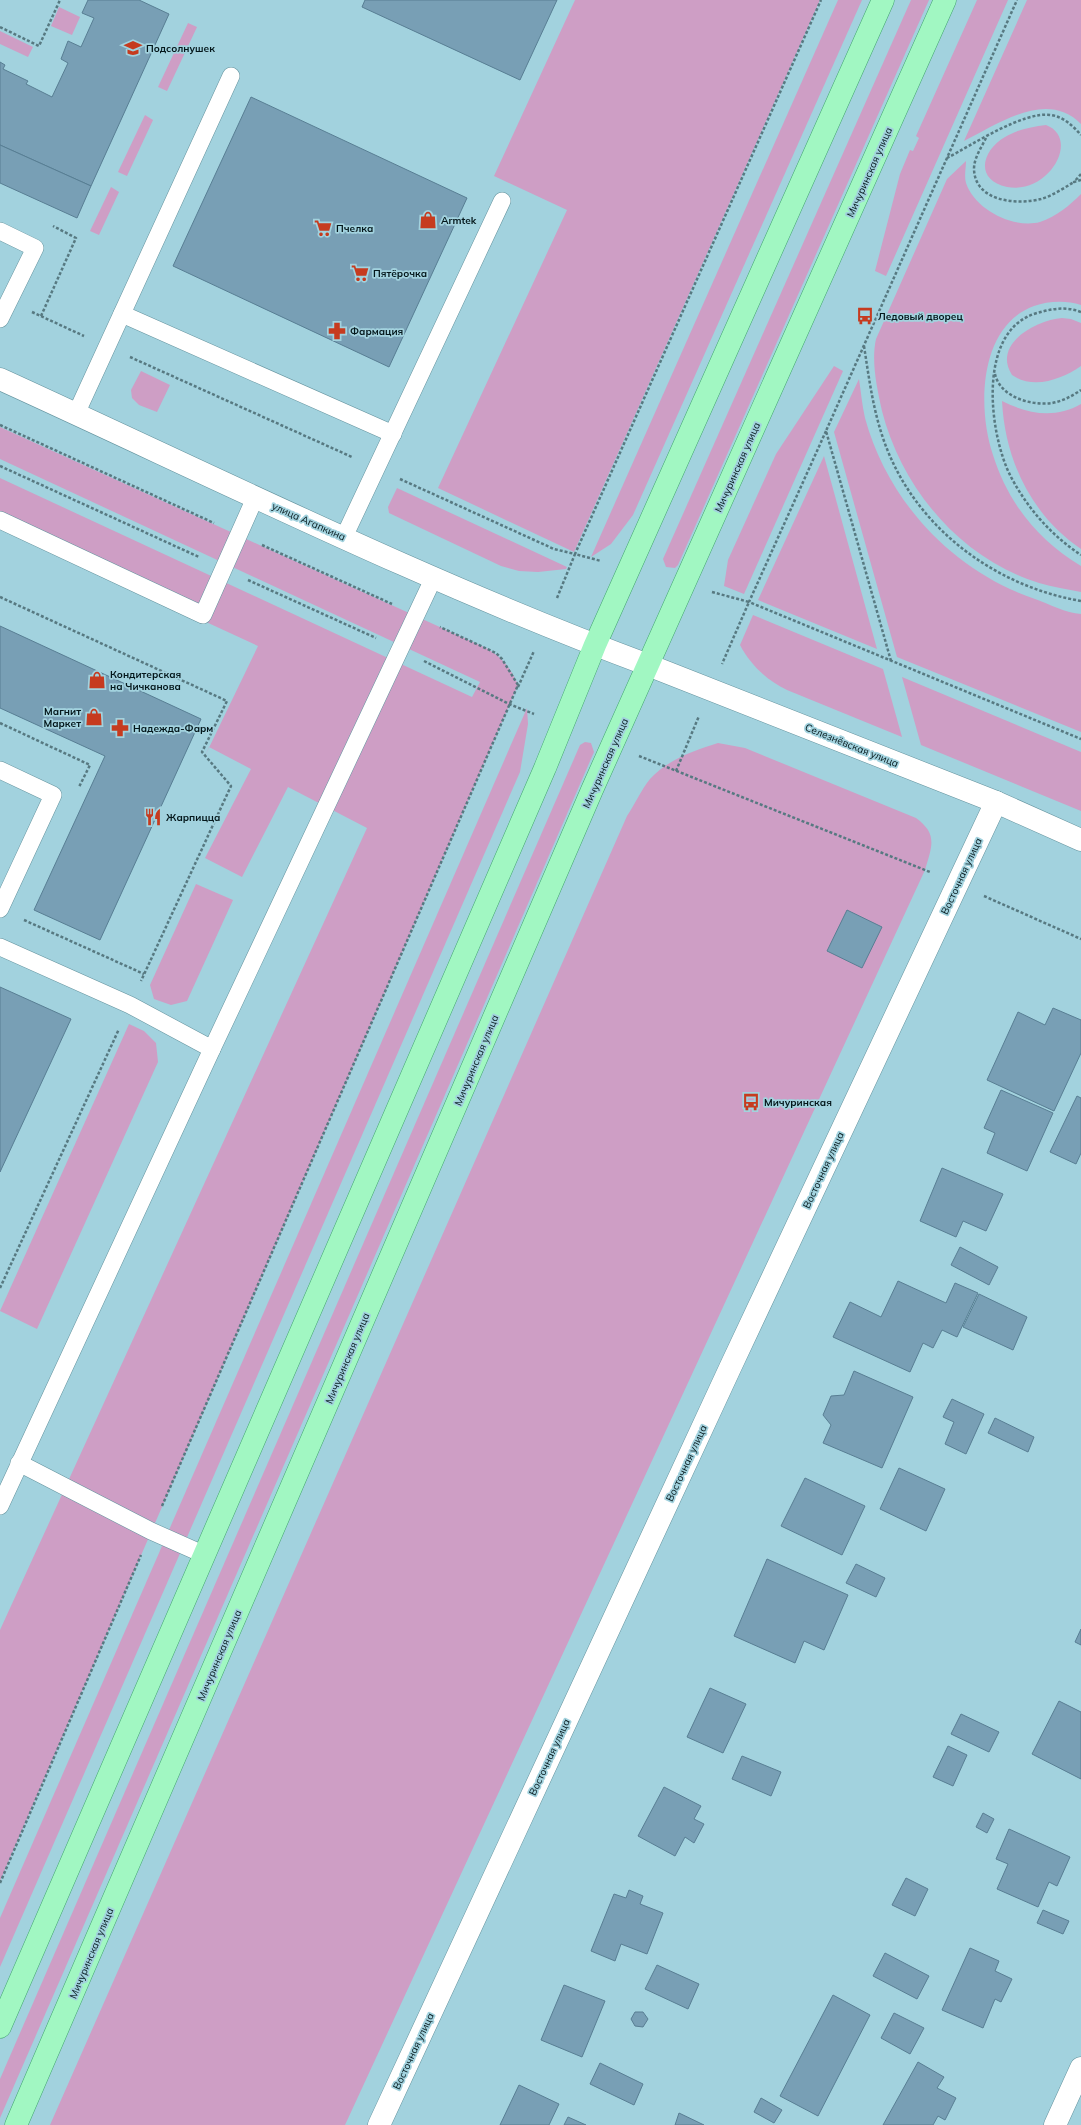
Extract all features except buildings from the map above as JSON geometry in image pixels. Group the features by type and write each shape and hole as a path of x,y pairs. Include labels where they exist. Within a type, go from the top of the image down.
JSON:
{"main road":[{"path":"0,2027 562,726 595,645 884,0"},
{"name":"Мичуринская улица","path":"16,2125 648,665 945,0"}],"street":[{"name":"улица Агапкина","path":"0,379 255,498 434,577 621,655"},
{"name":"Селезнёвская улица","path":"621,655 996,802 1081,840"},
{"name":"Восточная улица","path":"379,2125 996,802"},
{"path":"1055,2125 1081,2068"}],"lane":[{"path":"76,414 231,76"},
{"path":"344,537 502,201"},
{"path":"0,231 35,248 0,319"},
{"path":"122,314 393,434"},
{"path":"0,520 203,615 255,498"},
{"path":"0,1506 212,1049 434,577"},
{"path":"0,770 53,795 0,909"},
{"path":"0,947 130,1005 212,1049"},
{"path":"19,1463 151,1531 204,1555"}],"path":[{"path":"0,27 39,46 60,0"},
{"path":"8,302 554,549 575,554 821,0"},
{"path":"1018,0 946,158 749,602 1081,739"},
{"path":"946,158 1010,124 1030,117 1051,115 1069,122 1081,136"},
{"path":"986,138 976,156 974,170 979,187 991,196 1019,202 1041,199 1081,180"},
{"path":"1074,182 1081,174"},
{"path":"41,316 76,238 59,229"},
{"path":"1081,312 1054,308 1032,314 1022,320 1001,344 994,368 993,407 1000,446 1011,476 1027,503 1047,528 1081,555"},
{"path":"864,345 874,411 884,441 895,468 928,517 948,537 983,564 1019,583 1057,597 1081,601"},
{"path":"994,368 997,380 1003,389 1016,398 1036,403 1051,403 1066,399 1081,390"},
{"path":"0,425 215,524"},
{"path":"826,431 891,661"},
{"path":"0,466 200,558"},
{"path":"0,1883 518,684 502,659 496,653 258,543"},
{"path":"243,578 400,650 509,704 562,726"},
{"path":"0,597 227,701 202,752 231,786 0,1288"},
{"path":"0,723 90,765 77,793"},
{"path":"613,746 957,884 1081,939"},
{"path":"20,918 144,974"}],"shaded area":[{"path":"575,0 820,0 574,552 438,488 567,210 494,176"},
{"path":"838,0 862,0 633,515 611,544 591,557"},
{"path":"911,0 929,0 678,565 675,568 666,567 663,559"},
{"path":"977,0 1008,0 886,276 875,271 900,174 910,150 913,151 919,138 916,136"},
{"path":"1027,0 1081,0 1081,124 1068,114 1053,110 1038,110 1022,113 1007,119 964,141"},
{"path":"59,7 80,17 72,35 51,26"},
{"path":"188,23 197,27 167,91 158,87"},
{"path":"0,31 33,47 28,57 0,44"},
{"path":"145,115 153,120 127,176 118,172"},
{"path":"1046,125 1056,132 1061,141 1060,152 1055,164 1047,174 1036,183 1022,187 1007,187 996,183 990,178 986,172 985,164 991,149 997,143 1005,137 1020,130"},
{"path":"966,161 965,180 971,193 987,209 1008,220 1019,223 1040,222 1052,217 1081,194 1081,305 1063,302 1045,303 1034,306 1016,316 1002,331 993,350 987,370 984,392 988,436 999,472 1007,489 1026,519 1038,532 1065,556 1081,566 1081,592 1039,583 1011,572 984,557 960,539 939,517 920,493 904,467 891,440 882,411 874,366 876,339 947,179"},
{"path":"111,187 119,192 99,235 90,231"},
{"path":"1062,318 1071,319 1081,323 1081,366 1057,379 1048,381 1029,382 1012,375 1007,364 1008,353 1012,344 1029,329 1040,323"},
{"path":"834,366 843,371 744,594 724,586 728,560 776,454"},
{"path":"141,371 170,385 157,412 139,405 132,398 131,390"},
{"path":"859,379 865,418 876,449 890,478 907,505 928,530 951,552 977,571 1005,587 1069,612 1081,614 1081,732 897,657 834,432"},
{"path":"1002,401 1032,412 1042,413 1061,412 1081,404 1081,549 1063,535 1048,520 1035,503 1024,484 1015,465 1009,444 1004,423"},
{"path":"0,427 486,648 497,655 505,664 512,673 518,685 0,1881 0,1630 367,828 288,787 242,877 205,858 251,769 209,747 258,646 0,527 0,478 472,697 480,682 0,459"},
{"path":"824,456 877,649 758,600"},
{"path":"397,488 567,567 566,569 538,572 519,571 501,566 389,513 388,507"},
{"path":"753,615 883,669 902,737 787,690 766,677 749,659 740,645"},
{"path":"902,677 1081,752 1081,811 921,745"},
{"path":"527,708 528,724 520,772 0,1967 0,1918"},
{"path":"585,742 591,743 594,752 0,2118 0,2079 580,745"},
{"path":"718,743 745,748 916,818 928,830 930,835 930,854 925,870 345,2125 50,2125 627,816 647,783 657,772 682,756"},
{"path":"196,884 233,900 187,1001 171,1005 154,999 150,985"},
{"path":"129,1024 144,1031 156,1043 158,1062 37,1329 0,1311"}],"place":[{"name":"Подсолнушек","path":"133,48"},
{"name":"Armtek","path":"428,220"},
{"name":"Пчелка","path":"323,228"},
{"name":"Пятёрочка","path":"360,273"},
{"name":"Ледовый дворец","path":"865,316"},
{"name":"Фармация","path":"337,331"},
{"name":"Кондитерская на Чичканова","path":"97,680"},
{"name":"Магнит Маркет","path":"94,717"},
{"name":"Надежда-Фарм","path":"120,728"},
{"name":"Жарпицца","path":"153,817"},
{"name":"Мичуринская","path":"751,1102"}]}
